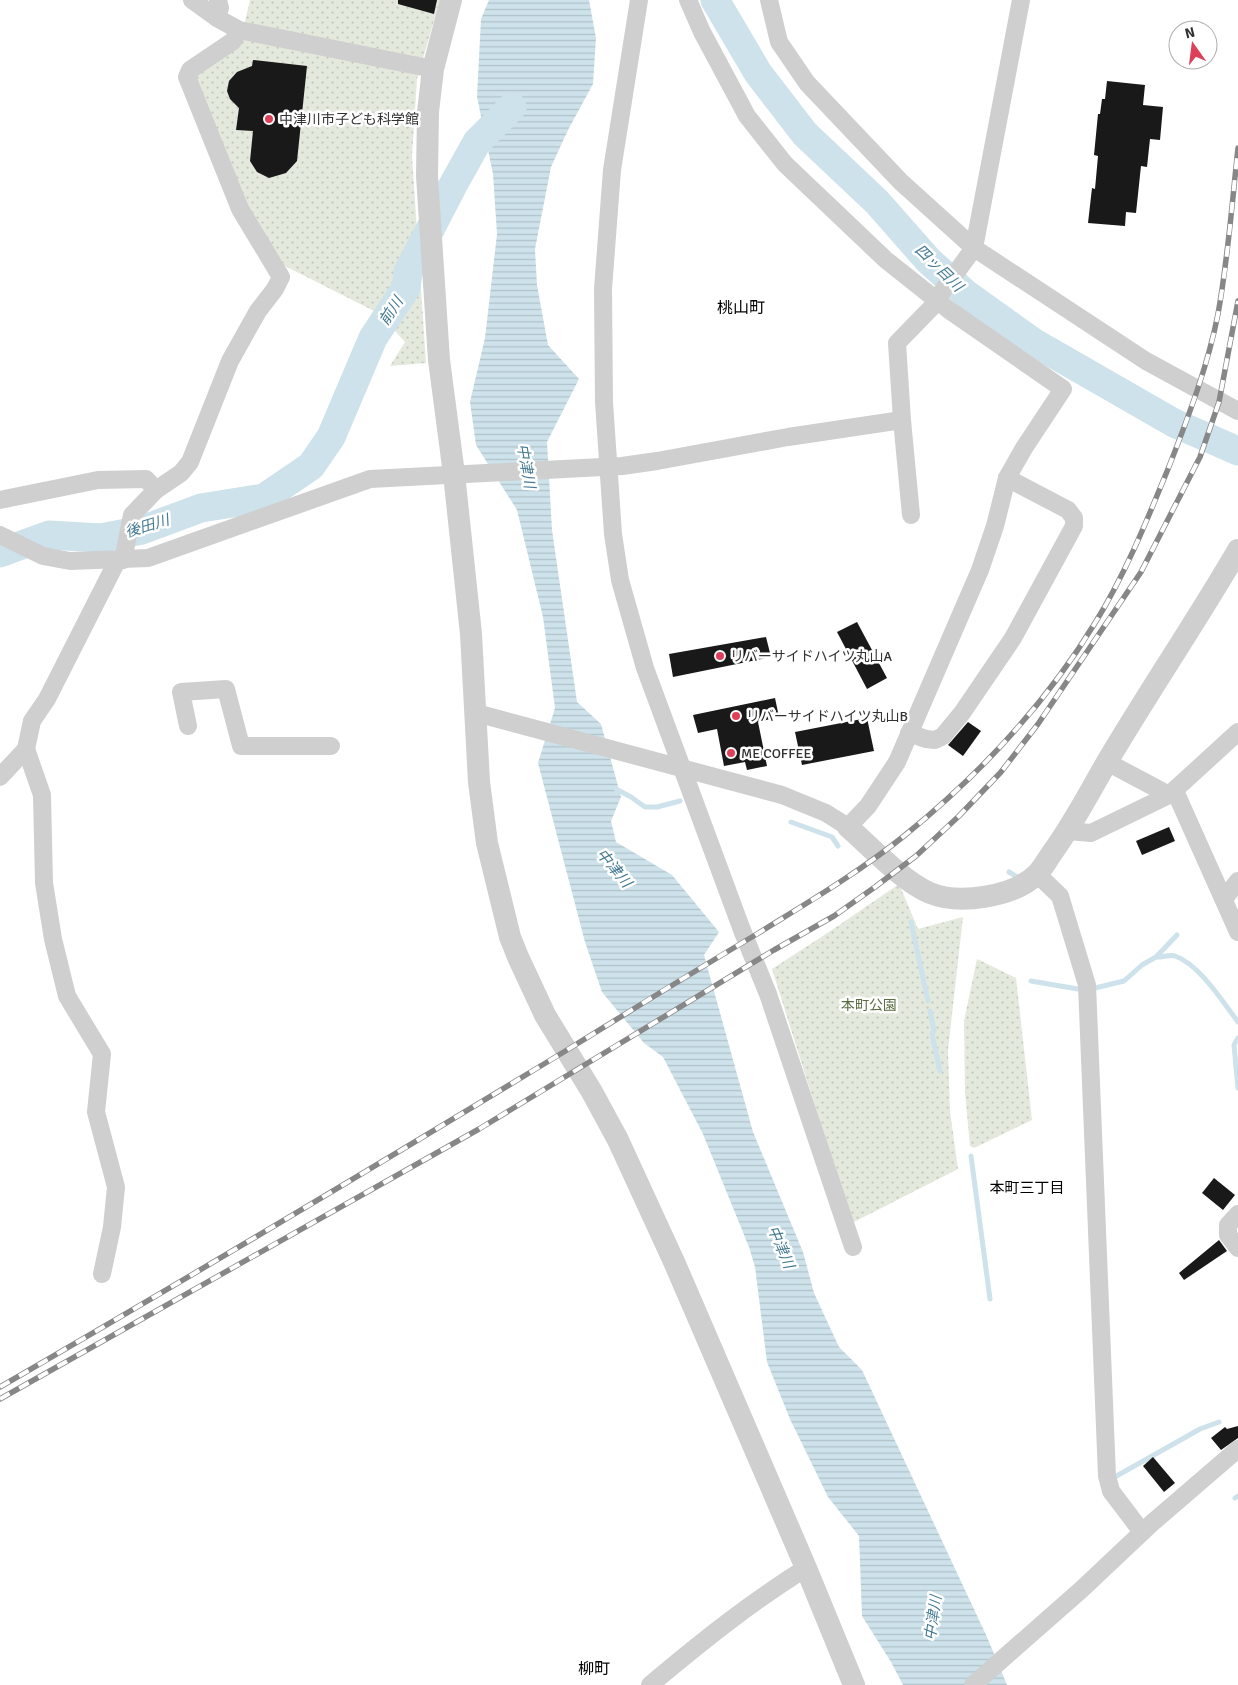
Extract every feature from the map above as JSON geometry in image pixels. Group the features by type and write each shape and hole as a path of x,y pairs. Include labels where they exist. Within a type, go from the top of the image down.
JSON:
{"street":[{"path":"192,0 217,18 239,30 433,69"},
{"path":"217,18 220,8 218,0"},
{"path":"451,0 433,69 428,112 427,176 439,360 460,474 471,634 486,715 479,782 488,843 510,937 545,1016 592,1092 618,1140 675,1264 806,1568 854,1685"},
{"path":"639,0 612,170 603,289 603,467 620,580 645,668 742,930 768,994 853,1247"},
{"path":"688,0 702,32 747,116 786,164 886,260 941,295 1062,389 1024,448 1008,478 995,526 980,570 897,762 868,806 848,827"},
{"path":"769,0 779,42 807,83 901,182 972,252 1146,361 1238,411"},
{"path":"912,515 902,420 897,344 941,295 972,252 1021,0"},
{"path":"0,777 26,749 32,721 47,698 121,557 132,515 156,490 181,473 190,462 230,361 258,311 275,289 281,277 240,209 187,77 190,70 233,41 239,30"},
{"path":"0,535 43,556 70,561 121,557 148,558 370,479 603,467 657,461 788,437 902,420"},
{"path":"909,733 926,740 935,740 943,736 962,713 1013,638 1074,526 1074,518 1068,510 1008,478"},
{"path":"0,500 98,480 146,479 156,490"},
{"path":"486,715 782,795 826,813 848,827 908,880 930,893 954,898 1001,894 1024,884 1037,874 1068,831 1107,762 1200,616 1238,550"},
{"path":"188,726 181,692 226,689 242,746 330,746"},
{"path":"1068,831 1091,832 1172,793 1238,732"},
{"path":"26,749 42,796 44,883 53,939 67,996 102,1054 96,1112 116,1188 112,1227 102,1274"},
{"path":"1107,762 1172,793 1224,899 1238,932"},
{"path":"1037,874 1060,896 1087,985 1107,1476 1111,1491 1142,1532"},
{"path":"1224,899 1238,881"},
{"path":"1238,1214 1228,1225 1228,1235 1238,1248"},
{"path":"973,1685 1142,1532 1235,1457"},
{"path":"650,1685 732,1619 783,1582 806,1568"}],"green space":[{"path":"250,0 440,0 417,79 412,156 426,363 390,366 405,342 380,314 283,265 247,207 190,75 240,43"},
{"name":"本町公園","path":"899,884 918,929 963,917 948,1050 950,1111 958,1169 852,1223 772,969"},
{"path":"977,959 1016,978 1032,1120 974,1148 970,1146 965,1092 964,1021"}],"water":[{"name":"中津川","path":"489,0 589,0 596,38 593,84 568,130 551,167 535,249 537,285 548,345 579,379 547,442 552,530 577,702 601,724 621,797 611,821 616,842 672,875 719,932 704,955 753,1132 803,1252 814,1293 839,1347 862,1370 987,1637 1007,1685 903,1685 862,1616 859,1536 828,1497 790,1419 767,1362 755,1267 749,1247 703,1134 663,1057 644,1043 602,992 585,942 538,763 555,708 543,617 517,510 476,445 470,402 485,338 497,234 493,174 477,97 481,19"}],"building":[{"path":"398,0 437,0 434,14 398,4"},
{"name":"中津川市子ども科学館","path":"253,60 307,66 297,161 286,173 269,178 257,172 250,161 253,131 236,130 239,108 230,99 227,91 229,81 237,72 252,66"},
{"path":"1107,81 1145,85 1143,105 1163,107 1160,140 1150,139 1147,167 1141,166 1136,213 1126,212 1125,226 1088,223 1092,188 1095,189 1098,156 1094,155 1098,114 1100,114 1102,99 1105,99"},
{"path":"857,622 887,678 867,689 837,632"},
{"name":"リバーサイドハイツ丸山A","path":"766,637 771,657 673,677 669,654"},
{"path":"775,698 779,717 758,722 767,766 747,770 745,762 724,766 717,729 698,733 693,715"},
{"path":"867,718 874,751 802,765 795,732"},
{"path":"968,722 981,731 963,756 948,745"},
{"path":"1169,827 1175,841 1142,855 1136,841"},
{"path":"1214,1178 1235,1195 1223,1210 1202,1193"},
{"path":"1219,1240 1227,1251 1184,1280 1179,1273"},
{"path":"1238,1426 1238,1438 1221,1450 1211,1438 1225,1427 1227,1429"},
{"path":"1153,1457 1175,1483 1164,1492 1143,1466"}],"waterway":[{"name":"四ッ目川","path":"715,0 758,73 805,134 877,202 929,261 966,294 1033,342 1174,423 1238,451"},
{"name":"前川","path":"0,553 49,535 101,538 142,530 201,508 264,498 311,466 331,437 373,338 406,288 408,272 477,142 512,107"},
{"path":"616,789 645,807 657,807 680,801"},
{"path":"791,822 832,837 838,846"},
{"path":"1009,872 1019,878"},
{"path":"911,922 928,1001"},
{"path":"1091,989 1124,981 1142,965 1156,957 1177,935"},
{"path":"1156,957 1175,956 1193,967 1218,994 1238,1022"},
{"path":"1031,981 1078,989"},
{"path":"930,1011 934,1031 932,1034 940,1071"},
{"path":"1238,1038 1234,1045 1238,1088"},
{"path":"971,1156 990,1299"},
{"path":"1113,1478 1200,1429 1219,1422"}],"railway":[{"path":"0,1387 355,1178 813,899 869,863 904,836 984,764 1032,711 1095,623 1117,585 1136,545 1170,464 1191,408 1214,333 1230,231 1238,148"},
{"path":"0,1399 479,1129 774,950 834,916 916,856 959,816 1001,772 1038,724 1141,572 1200,457 1219,402 1238,301"}],"place":[{"name":"中津川市子ども科学館","path":"269,119"},
{"name":"リバーサイドハイツ丸山A","path":"720,656"},
{"name":"リバーサイドハイツ丸山B","path":"736,716"},
{"name":"ME COFFEE","path":"731,753"}],"district":[{"name":"桃山町","path":"741,307"},
{"name":"本町三丁目","path":"1027,1188"},
{"name":"柳町","path":"594,1668"}],"water label":[{"name":"後田川","path":"147,526"}]}
